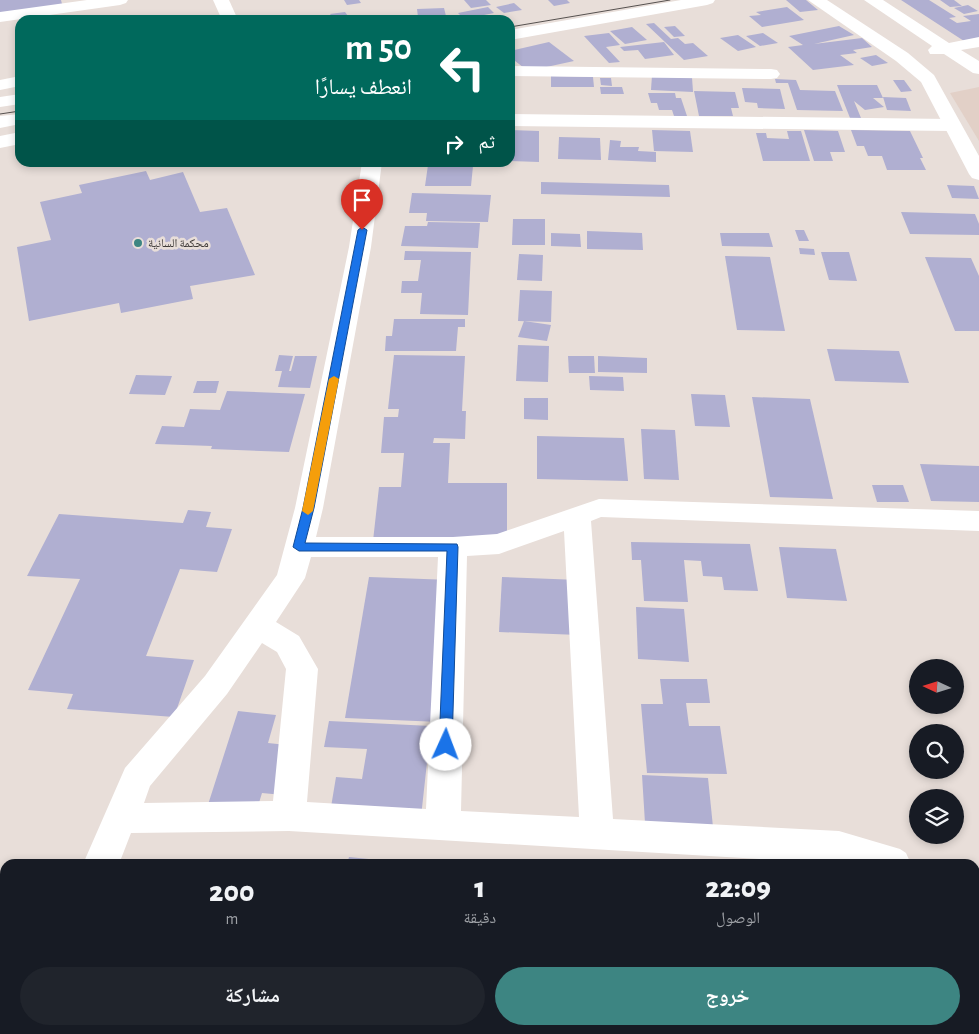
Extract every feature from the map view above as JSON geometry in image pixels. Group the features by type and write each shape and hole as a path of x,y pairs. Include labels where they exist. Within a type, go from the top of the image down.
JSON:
{"street":[{"path":"0,17 62,4 120,0"},
{"path":"221,0 228,15"},
{"path":"532,15 625,0"},
{"path":"515,33 707,0"},
{"path":"816,0 902,56 942,76 979,69"},
{"path":"872,0 979,69"},
{"path":"902,56 979,42"},
{"path":"515,71 771,74"},
{"path":"942,76 951,124 979,174"},
{"path":"0,85 15,82"},
{"path":"0,102 15,100"},
{"path":"0,122 15,120"},
{"path":"515,120 951,124"},
{"path":"0,142 15,139"},
{"path":"0,156 15,154"},
{"path":"102,859 137,778 216,685 291,578 308,508 360,247 371,167"},
{"path":"299,547 453,547 499,544 600,508 979,521"},
{"path":"577,516 597,833"},
{"path":"443,824 453,547"},
{"path":"258,625 288,644 302,669 289,816"},
{"path":"120,818 289,816 443,824 839,847 883,859"}],"shaded area":[{"path":"979,87 979,141 950,93"}],"building":[{"path":"0,0 61,0 63,8 0,16"},
{"path":"344,0 359,0 361,3 347,5"},
{"path":"464,0 486,0 491,5 471,8"},
{"path":"548,0 567,0 570,3 554,6"},
{"path":"786,0 806,0 818,10 800,12"},
{"path":"901,0 929,0 956,17 949,18 957,23 971,21 963,16 979,14 979,38 964,41"},
{"path":"940,0 954,0 962,6 950,7"},
{"path":"514,3 522,10 504,13 496,7"},
{"path":"968,5 978,11 964,14 954,8"},
{"path":"488,7 494,13 460,15 458,13"},
{"path":"787,7 804,20 762,27 749,16 761,15 756,12"},
{"path":"444,8 446,15 418,15 417,9"},
{"path":"345,12 347,15 331,15"},
{"path":"654,23 671,39 678,38 685,44 693,43 708,56 684,60 646,24"},
{"path":"675,26 685,36 674,37 664,27"},
{"path":"839,26 854,35 814,44 862,38 872,47 853,50 857,53 840,55 854,65 813,70 788,47 803,45 789,36"},
{"path":"632,27 647,40 625,44 610,31"},
{"path":"609,33 620,45 606,47 620,62 609,63 584,36"},
{"path":"763,33 778,43 760,46 746,36"},
{"path":"738,35 756,47 738,51 720,38"},
{"path":"549,42 574,61 528,71 515,61 515,50"},
{"path":"664,42 674,55 645,59 638,50 624,51 620,47"},
{"path":"876,55 888,63 872,66 860,58"},
{"path":"652,75 692,77 693,92 651,90"},
{"path":"551,76 593,77 594,87 551,87"},
{"path":"600,78 611,78 612,86 601,85"},
{"path":"775,79 796,80 800,90 835,91 843,111 797,110 788,83 776,83"},
{"path":"893,80 904,80 912,91 901,92"},
{"path":"837,85 877,85 883,98 873,98 884,107 865,110 854,101 861,118 850,118"},
{"path":"600,87 622,87 624,94 601,94"},
{"path":"742,88 780,89 785,109 758,108 757,103 745,102"},
{"path":"694,91 735,92 739,108 731,108 733,116 699,116"},
{"path":"648,93 675,93 676,98 681,98 687,116 674,116 672,110 659,110 657,103 651,103"},
{"path":"883,97 906,98 911,111 887,110"},
{"path":"515,130 539,131 539,162 515,161"},
{"path":"652,130 690,131 693,152 654,151"},
{"path":"804,130 838,131 845,152 830,152 833,161 814,161"},
{"path":"851,130 910,131 923,158 920,158 926,170 887,170 882,156 868,156 864,146 857,146"},
{"path":"787,131 801,131 810,161 763,161 756,133 766,133 767,138 789,139"},
{"path":"559,137 600,138 601,160 558,159"},
{"path":"610,140 621,141 620,147 639,147 638,151 656,152 656,162 608,160"},
{"path":"428,167 473,167 471,186 425,186"},
{"name":"محكمة السانية","path":"146,171 150,180 183,172 200,212 227,208 255,275 190,286 193,299 121,313 119,303 29,321 17,247 51,240 40,202 82,193 79,185"},
{"path":"541,182 669,185 670,197 541,194"},
{"path":"947,185 974,186 979,199 952,198"},
{"path":"412,193 491,195 488,222 426,221 427,213 409,213"},
{"path":"901,212 975,214 979,224 979,235 910,234"},
{"path":"513,219 545,219 545,245 512,245"},
{"path":"428,222 480,223 478,248 401,246 405,226 427,226"},
{"path":"795,230 804,230 809,241 799,241"},
{"path":"587,231 642,233 643,250 587,249"},
{"path":"551,233 580,234 581,247 551,246"},
{"path":"720,233 769,233 773,247 722,246"},
{"path":"799,248 814,249 815,255 800,254"},
{"path":"405,251 471,252 468,315 420,314 422,293 401,293 402,281 418,281 421,260 404,260"},
{"path":"821,252 849,252 857,281 829,280"},
{"path":"519,254 543,255 542,281 517,280"},
{"path":"725,256 770,257 785,331 737,330"},
{"path":"925,257 971,258 979,276 979,331 955,331"},
{"path":"520,290 552,291 551,322 518,321"},
{"path":"394,319 465,319 465,327 458,327 456,351 385,351 386,336 392,336"},
{"path":"524,321 551,325 547,341 518,337"},
{"path":"518,345 549,346 548,382 516,381"},
{"path":"827,349 899,351 909,383 835,381"},
{"path":"279,355 293,356 289,371 291,371 295,356 317,356 310,388 278,387 282,371 275,371"},
{"path":"394,355 465,356 462,411 466,411 465,439 434,438 433,443 450,443 448,483 507,483 507,536 480,541 373,541 379,487 401,487 404,453 381,453 384,417 398,417 399,409 388,409"},
{"path":"568,356 594,356 595,373 569,373"},
{"path":"598,356 647,358 647,373 598,372"},
{"path":"136,375 172,376 165,395 129,394"},
{"path":"589,376 623,377 624,391 590,390"},
{"path":"197,381 219,381 216,393 193,393"},
{"path":"227,391 305,394 289,452 211,449 212,446 155,444 162,426 184,427 190,409 220,410"},
{"path":"691,394 725,395 730,427 695,426"},
{"path":"752,397 810,399 833,499 770,497"},
{"path":"524,398 548,398 548,420 524,419"},
{"path":"641,429 675,430 679,480 644,479"},
{"path":"537,436 624,438 628,481 537,479"},
{"path":"920,464 979,466 979,502 931,501"},
{"path":"872,485 903,485 909,502 877,502"},
{"path":"188,510 211,512 206,527 232,529 217,572 180,569 146,656 194,660 174,717 67,709 73,694 28,690 80,579 27,576 59,514 183,523"},
{"path":"631,542 750,544 758,591 724,590 722,577 703,576 701,561 684,560 688,602 644,601 641,560 632,560"},
{"path":"779,547 836,549 847,601 787,598"},
{"path":"369,577 451,580 440,722 345,718"},
{"path":"502,577 579,580 579,635 499,632"},
{"path":"636,607 684,609 689,662 638,659"},
{"path":"660,679 707,679 710,703 686,703 689,726 720,726 727,774 647,773 641,704 663,704"},
{"path":"238,711 276,715 268,743 296,746 283,795 262,793 254,819 205,814"},
{"path":"329,721 431,726 421,817 330,813 336,777 362,779 367,749 324,747"},
{"path":"642,775 708,778 713,827 645,823"},
{"path":"349,857 369,859 348,859"}],"tram line":[{"path":"515,26 670,0"},
{"path":"0,114 15,112"}],"slow traffic":[{"path":"308,511 334,379"}],"place":[{"name":"محكمة السانية","path":"138,243"}],"route":[{"path":"362,230 299,547 453,547 446,745"}]}
